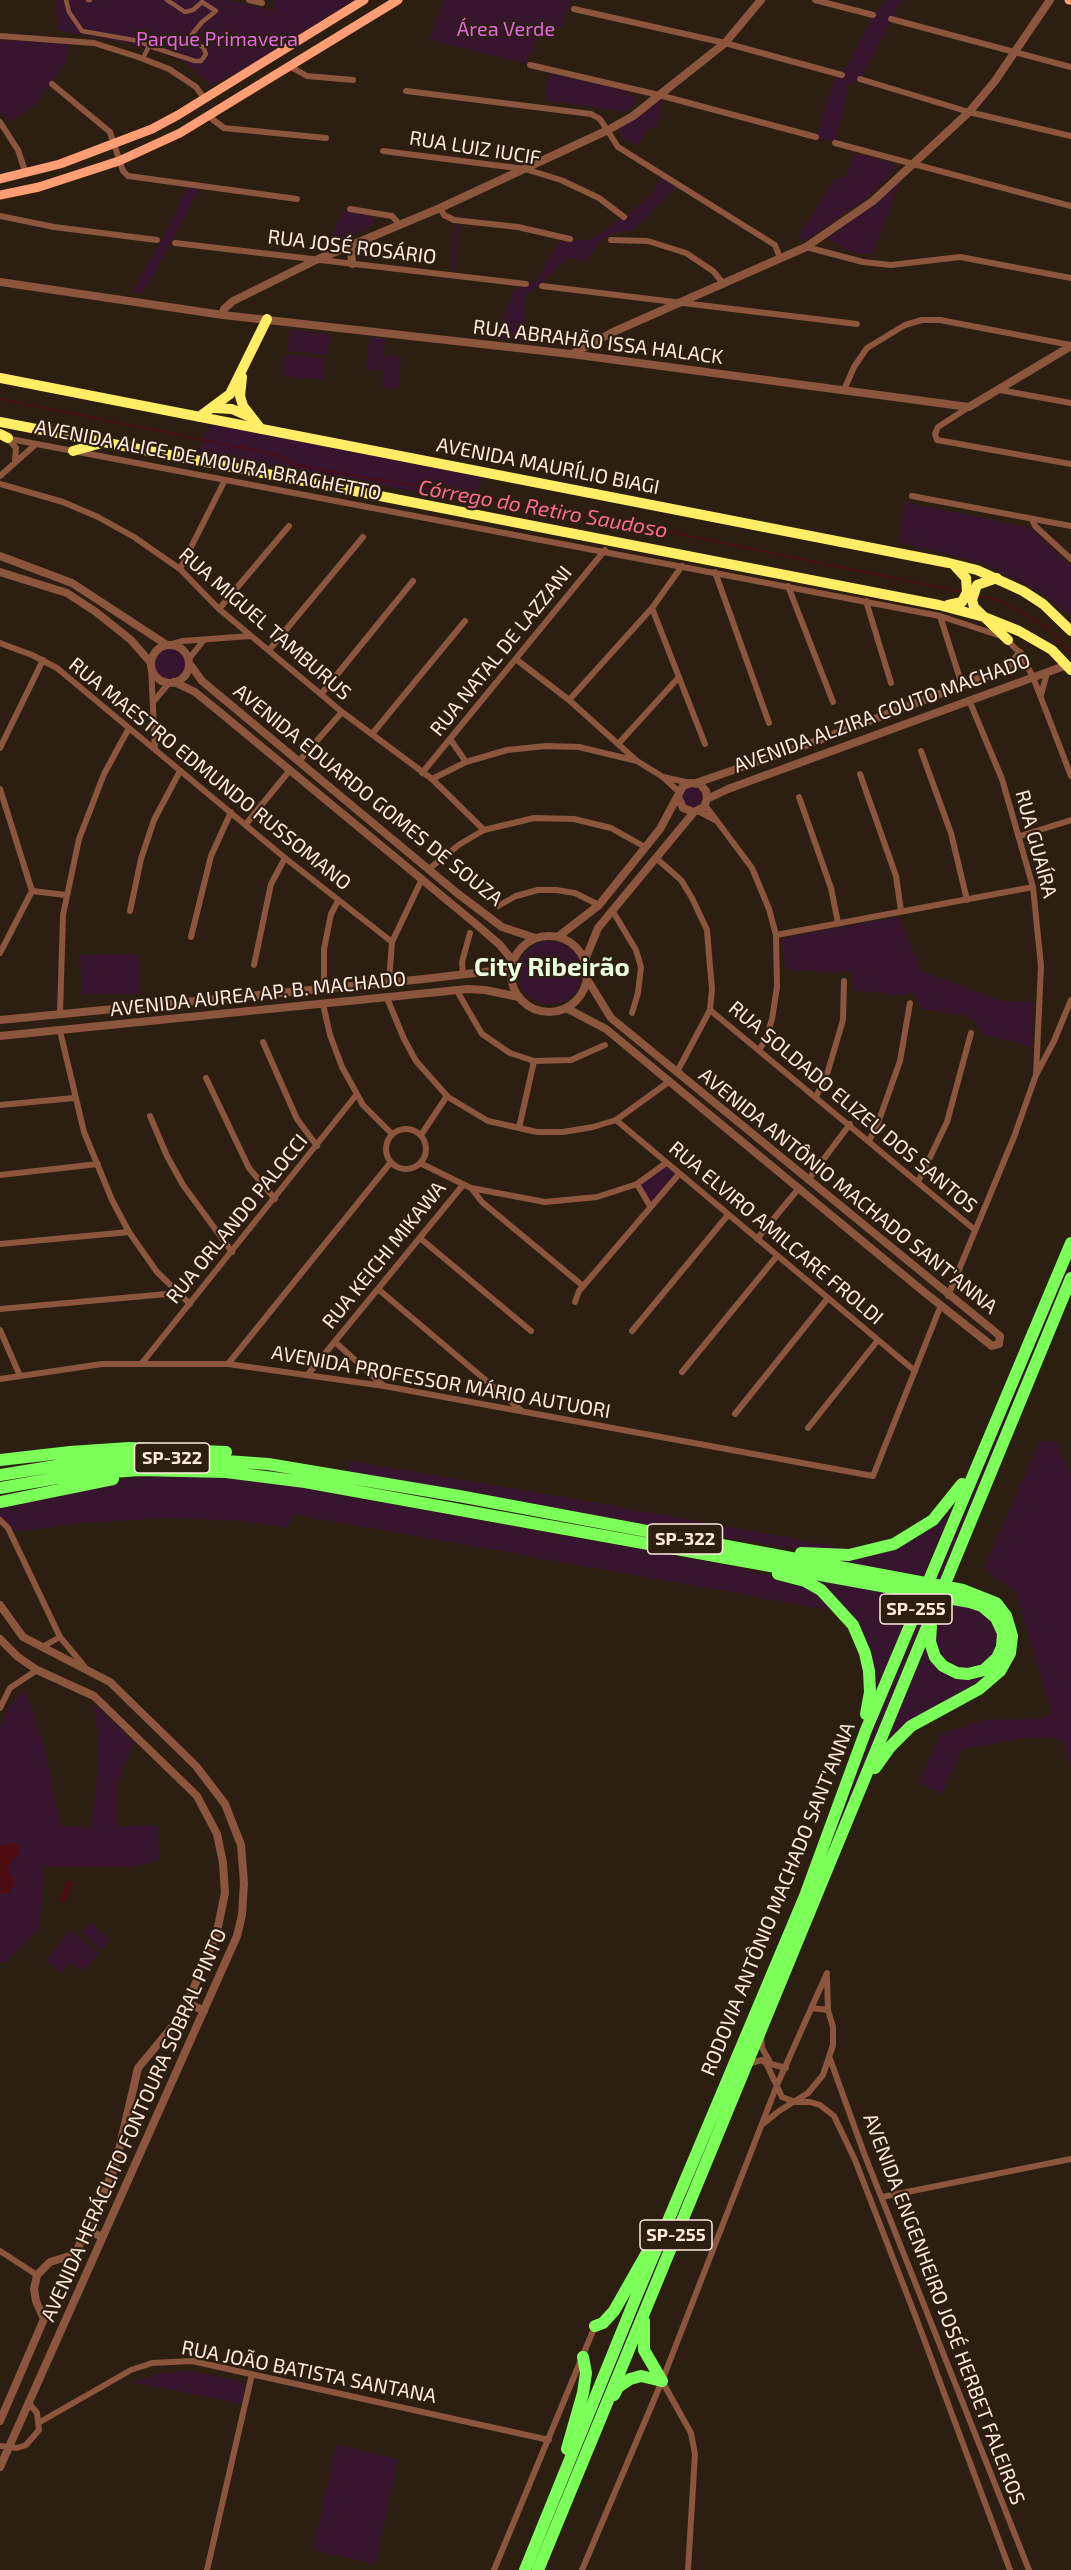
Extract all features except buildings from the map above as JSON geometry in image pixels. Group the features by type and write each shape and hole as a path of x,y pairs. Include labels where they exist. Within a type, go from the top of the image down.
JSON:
{"highway":[{"name":"RODOVIA ANTÔNIO MACHADO SANT'ANNA","path":"525,2570 669,2217 801,1906 866,1730 996,1416 1071,1243"},
{"name":"RODOVIA ANTÔNIO MACHADO SANT'ANNA","path":"538,2570 1071,1278"},
{"path":"612,1525 812,1555 841,1556 877,1550 920,1530 945,1507 964,1482 996,1416"},
{"path":"0,1460 117,1449 202,1450 262,1456 345,1476"},
{"name":"SP-322","path":"0,1475 68,1464 162,1458 239,1460 345,1476 612,1525 909,1586"},
{"path":"0,1502 101,1481 207,1471"},
{"name":"SP-322","path":"0,1488 108,1472 207,1471 305,1482 675,1549 909,1586"},
{"path":"675,1549 805,1581 828,1596 853,1625 868,1662 870,1692 840,1805"},
{"path":"852,1811 876,1766 897,1739 929,1714 985,1685 1008,1658 1013,1642 1006,1616 991,1600 909,1586"},
{"path":"934,1606 930,1637 934,1657 952,1671 974,1673 989,1667 997,1658 1002,1647 1003,1633 996,1618 988,1610 961,1595"},
{"path":"595,2326 603,2323 614,2311 669,2217"},
{"path":"648,2301 642,2330 644,2350 662,2381"},
{"path":"548,2514 583,2393 586,2373 583,2357"},
{"path":"596,2428 618,2387 630,2379 641,2376 662,2381"}],"main road":[{"path":"0,179 26,174 114,144 169,120 364,0"},
{"path":"0,195 39,187 119,161 180,133 398,0"},
{"path":"231,81 239,95"},
{"path":"199,417 230,394 243,372 267,319"},
{"path":"243,372 240,396 248,416 261,430"},
{"name":"AVENIDA MAURÍLIO BIAGI","path":"0,378 949,562 997,578 1043,604 1071,631"},
{"path":"214,408 232,409 248,416"},
{"path":"0,422 939,610 984,617 1033,638 1052,650 1070,666"},
{"path":"73,451 109,442"},
{"path":"949,562 963,572 972,584"},
{"path":"972,584 997,578"},
{"path":"968,600 972,584"},
{"path":"939,610 968,600"},
{"path":"968,600 1008,640"}],"street":[{"path":"66,0 69,12 82,31 139,41 195,62 201,61 206,54 203,47 193,43 190,37 202,22 216,11 202,2 193,10 185,12 167,0"},
{"path":"249,0 262,3"},
{"path":"223,315 224,309 233,301 316,260 440,208 608,130 659,95 724,43 761,0"},
{"path":"814,0 873,15"},
{"path":"1042,0 1042,10"},
{"path":"571,354 613,332 807,247 873,201 916,164 969,112 1015,52 1050,0"},
{"path":"574,9 724,43 842,75"},
{"path":"891,19 1071,67"},
{"path":"0,36 94,43 143,58 169,69 196,87 204,98"},
{"path":"143,58 149,46"},
{"path":"530,65 659,95 816,137"},
{"path":"289,66 307,76 353,80"},
{"path":"860,80 969,112 1071,136"},
{"path":"52,84 104,125 128,176 137,180 297,199"},
{"path":"406,91 591,114 600,119 618,147 775,245 780,258"},
{"path":"207,115 224,128 326,138"},
{"path":"0,122 18,150 26,174"},
{"path":"835,143 1071,206"},
{"name":"RUA LUIZ IUCIF","path":"383,151 525,169 561,180 599,198 624,216"},
{"path":"440,208 444,215 454,220 518,227 570,238"},
{"path":"350,209 392,216 400,225"},
{"path":"0,216 54,227 157,240"},
{"path":"611,240 648,241 686,253 713,271 723,283"},
{"name":"RUA JOSÉ ROSÁRIO","path":"175,243 526,284"},
{"path":"351,246 352,264"},
{"path":"807,247 862,262 891,265 960,257 1071,278"},
{"name":"RUA ABRAHÃO ISSA HALACK","path":"0,282 223,315 571,354 969,407"},
{"path":"542,286 683,301 857,324"},
{"path":"844,390 854,367 867,348 904,325 922,320 940,320 1071,346"},
{"path":"1071,346 940,425 935,437 939,441 1071,464"},
{"path":"1000,390 1071,403"},
{"path":"3,436 16,448 15,460"},
{"name":"AVENIDA ALICE DE MOURA BRAGHETTO","path":"3,436 866,601 939,610 955,620 993,632 1008,640"},
{"path":"0,476 15,460 36,444"},
{"path":"180,569 225,480"},
{"name":"RUA MIGUEL TAMBURUS","path":"0,484 63,502 98,517 134,537 180,569 219,609 250,636 270,649 342,712 432,779 484,830"},
{"path":"912,496 1071,526"},
{"path":"1032,519 1035,526 1071,559"},
{"path":"219,609 289,526"},
{"path":"270,649 363,537"},
{"name":"RUA NATAL DE LAZZANI","path":"422,772 517,660 605,550"},
{"path":"0,556 72,583 168,645 179,647 189,662"},
{"path":"569,700 652,608 682,566"},
{"path":"0,572 67,593 122,633 151,664 156,677 171,682"},
{"path":"715,572 769,723"},
{"path":"322,693 413,581"},
{"path":"67,593 72,583"},
{"path":"788,586 834,702"},
{"path":"866,601 891,683"},
{"path":"652,608 705,744"},
{"path":"939,610 945,636 962,685"},
{"path":"945,636 955,620"},
{"path":"372,734 465,621"},
{"path":"154,749 151,664 159,648 176,641 250,636"},
{"path":"153,702 171,682 185,675 189,662 204,640"},
{"path":"1008,640 1020,653 1034,677 1071,776"},
{"name":"RUA MAESTRO EDMUNDO RUSSOMANO","path":"0,643 57,668 285,858 392,942"},
{"name":"AVENIDA ALZIRA COUTO MACHADO","path":"693,783 817,741 995,672 1011,665 1020,653"},
{"path":"0,748 43,660"},
{"path":"517,660 619,742 637,761 663,777 678,795 682,808 701,807 720,823 752,868 776,935 777,987 774,1008 766,1039 759,1050"},
{"name":"AVENIDA EDUARDO GOMES DE SOUZA","path":"189,662 202,681 457,892 502,927 535,939"},
{"name":"AVENIDA ALZIRA COUTO MACHADO","path":"585,960 598,928 701,807 822,754 969,699 1070,666"},
{"path":"995,672 1001,688"},
{"path":"1041,696 1047,673"},
{"path":"619,742 680,677"},
{"name":"AVENIDA EDUARDO GOMES DE SOUZA","path":"171,682 195,692 500,945 513,962"},
{"path":"929,697 934,713"},
{"name":"RUA GUAÍRA","path":"969,699 1002,779 1033,887 1041,966 1036,1075"},
{"path":"229,720 238,711"},
{"path":"300,760 342,712"},
{"path":"60,1014 60,948 66,895 90,805 129,728"},
{"path":"450,740 466,762"},
{"path":"817,741 822,754"},
{"path":"432,779 466,762 507,750 546,746 579,747 637,761"},
{"path":"921,751 951,833 967,900"},
{"path":"246,824 290,770"},
{"path":"130,911 141,859 154,820 180,771"},
{"path":"860,774 896,876 902,911"},
{"path":"663,777 693,783 706,791 701,807"},
{"path":"559,936 570,941 585,960 587,979 578,1000 566,1008 541,1011 526,1004 519,996 512,981 513,962 524,945 535,939 559,936 599,905 645,847 678,795 693,783"},
{"path":"0,789 32,891 0,953"},
{"path":"799,796 831,888 838,923"},
{"path":"191,937 211,856 231,812"},
{"path":"356,825 364,815"},
{"path":"430,868 460,844 484,830 534,818 574,819 612,828 645,847"},
{"path":"1020,836 1071,820"},
{"path":"254,965 271,884 285,858"},
{"path":"656,858 681,880 707,930 712,989 710,1010 677,1072"},
{"path":"624,874 635,884"},
{"path":"389,981 392,942 422,879"},
{"path":"776,935 1033,887"},
{"path":"498,906 516,896 537,890 575,893 599,905"},
{"path":"32,891 66,895"},
{"path":"449,902 457,892"},
{"path":"324,987 324,949 331,914 338,901"},
{"path":"612,910 636,950 641,967 639,993 632,1014"},
{"path":"463,974 462,962 470,933"},
{"name":"AVENIDA AUREA AP. B. MACHADO","path":"0,1020 424,979 492,971 513,962"},
{"path":"424,979 425,994"},
{"name":"AVENIDA ANTÔNIO MACHADO SANT'ANNA","path":"566,1008 606,1029 968,1327 992,1346 999,1344 1000,1336 948,1296 611,1018 587,979"},
{"path":"816,1096 828,1071 843,1020 844,981"},
{"name":"AVENIDA AUREA AP. B. MACHADO","path":"0,1036 457,991 485,990 519,996"},
{"path":"457,991 475,1025 486,1039 510,1053 534,1061 571,1060 605,1045"},
{"path":"267,995 268,1009"},
{"path":"387,998 416,1061 447,1096 488,1121 519,1128 562,1132 616,1120 670,1081"},
{"path":"948,1296 1014,1137 1036,1075 1054,1041 1071,1000"},
{"path":"869,1141 878,1124 900,1061 910,1003"},
{"path":"323,1004 330,1035 342,1067 363,1105 392,1134"},
{"name":"RUA SOLDADO ELIZEU DOS SANTOS","path":"710,1010 975,1230"},
{"path":"92,1011 94,1027"},
{"path":"26,1018 28,1034"},
{"path":"60,1031 74,1098 84,1132 112,1200 129,1232 157,1272 190,1304"},
{"path":"918,1182 947,1122 971,1033"},
{"path":"262,1042 297,1119 317,1146"},
{"path":"639,1056 647,1048"},
{"path":"519,1128 534,1061"},
{"path":"206,1078 249,1168 275,1199"},
{"name":"RUA ORLANDO PALOCCI","path":"141,1363 275,1199 357,1094"},
{"path":"421,1135 447,1096"},
{"path":"0,1105 74,1098"},
{"path":"150,1116 166,1156 183,1185 232,1252"},
{"name":"RUA ELVIRO AMILCARE FROLDI","path":"616,1120 915,1371"},
{"path":"808,1180 850,1124"},
{"path":"734,1134 741,1125"},
{"path":"410,1129 421,1135 426,1153 420,1163 408,1169 391,1162 386,1151 392,1134 410,1129"},
{"path":"228,1364 391,1162"},
{"path":"420,1163 471,1188 545,1202 597,1197 637,1184 666,1163"},
{"path":"0,1175 98,1164"},
{"path":"575,1302 583,1286 679,1174"},
{"path":"637,1184 645,1194 650,1206"},
{"name":"RUA KEICHI MIKAWA","path":"309,1373 463,1185"},
{"path":"471,1188 482,1202 583,1286"},
{"path":"757,1239 799,1188"},
{"path":"632,1331 728,1215"},
{"path":"0,1244 129,1232"},
{"path":"869,1246 877,1237"},
{"path":"420,1238 531,1331"},
{"path":"682,1372 777,1256"},
{"path":"378,1289 522,1412"},
{"path":"0,1309 178,1293"},
{"path":"735,1414 828,1298"},
{"path":"915,1371 941,1305"},
{"path":"968,1327 976,1318"},
{"path":"0,1330 20,1376"},
{"path":"808,1428 878,1340"},
{"path":"335,1342 384,1386"},
{"name":"AVENIDA PROFESSOR MÁRIO AUTUORI","path":"0,1378 102,1364 141,1363 228,1364 309,1373 873,1476 915,1371"},
{"path":"0,1520 8,1528 60,1637 84,1666"},
{"path":"0,1526 8,1528"},
{"name":"AVENIDA HERÁCLITO FONTOURA SOBRAL PINTO","path":"0,1605 23,1637 40,1648 84,1666 110,1682 196,1766 213,1786 225,1804 241,1845 244,1896 237,1936 63,2326 4,2448 0,2467"},
{"path":"40,1648 60,1637"},
{"name":"AVENIDA HERÁCLITO FONTOURA SOBRAL PINTO","path":"0,1639 18,1657 37,1670 94,1696 197,1796 217,1834 223,1863 225,1893 216,1936 188,2003 182,2014 138,2068 115,2167 73,2255 50,2262 37,2275 36,2301 44,2319 0,2421"},
{"path":"0,1708 10,1688 37,1670"},
{"path":"197,1796 208,1793 213,1786"},
{"path":"582,2570 662,2381 761,2126 777,2085 827,1973 828,2010 833,2027 833,2045 824,2075 808,2093 761,2126"},
{"path":"188,2003 204,2011"},
{"path":"811,2008 828,2010"},
{"path":"761,2031 762,2048 771,2064 786,2068"},
{"name":"AVENIDA ENGENHEIRO JOSÉ HERBET FALEIROS","path":"830,2059 865,2156 1029,2570"},
{"path":"747,2064 757,2060 766,2063 782,2097 795,2102"},
{"name":"AVENIDA ENGENHEIRO JOSÉ HERBET FALEIROS","path":"795,2102 820,2105 834,2116 855,2160 1010,2570"},
{"path":"855,2160 865,2156"},
{"path":"882,2197 1071,2159"},
{"path":"85,2229 102,2237"},
{"path":"884,2238 896,2233"},
{"path":"0,2251 37,2275"},
{"path":"44,2319 55,2326 63,2326"},
{"path":"494,2570 595,2326"},
{"path":"924,2340 935,2335"},
{"path":"30,2353 41,2353 47,2361"},
{"name":"RUA JOÃO BATISTA SANTANA","path":"40,2422 131,2370 152,2363 192,2361 549,2440"},
{"path":"207,2570 252,2374"},
{"path":"662,2381 691,2433 695,2454 688,2570"},
{"path":"4,2448 26,2445 39,2430 40,2422 37,2413 28,2402"},
{"path":"989,2510 1002,2504"}],"green space":[{"name":"Parque Primavera","path":"55,0 229,0 274,11 273,0 354,0 275,51 212,86 180,59 132,44 58,30"},
{"name":"Área Verde","path":"444,0 570,0 562,28 544,23 526,63 429,40"},
{"path":"886,0 902,0 860,79 849,84 835,143 816,137 834,79 842,75 873,15"},
{"path":"0,40 68,44 65,64 35,105 9,122 0,111"},
{"path":"548,73 624,90 635,98 635,105 624,112 545,100"},
{"path":"659,99 663,100 656,128 649,127 638,145 623,138 619,132 619,126"},
{"path":"853,153 893,163 896,168 867,198 804,241 798,237 835,179 846,177"},
{"path":"664,173 679,183 634,230 614,233 602,239 586,261 567,258 543,283 526,294 523,342 495,339 514,290 536,281 558,243 591,239 627,215 651,195"},
{"path":"900,181 872,255 852,252 829,240 830,232"},
{"path":"188,186 198,190 175,235 143,293 132,292 164,235"},
{"path":"344,211 373,216 375,222 371,227 324,250"},
{"path":"455,223 459,224 454,272 451,268"},
{"path":"290,330 330,334 327,355 287,351"},
{"path":"369,337 385,339 382,371 366,369"},
{"path":"285,354 325,359 323,380 283,376"},
{"path":"385,355 401,357 398,389 382,387"},
{"path":"211,421 483,474 475,502 197,453"},
{"path":"905,502 1030,528 1071,566 1071,617 1039,591 988,565 899,542"},
{"path":"170,647 181,652 186,663 181,674 170,679 159,674 154,663 159,652"},
{"path":"692,786 700,789 703,797 700,805 692,808 684,805 681,797 684,789"},
{"path":"899,917 921,971 1001,1001 1034,1001 1031,1047 983,1034 973,1019 963,1015 921,1009 912,991 904,996 854,990 851,973 843,970 836,973 786,969 781,938"},
{"path":"550,941 568,947 576,955 582,973 576,991 568,999 550,1005 532,999 524,991 518,973 524,955 532,947"},
{"path":"80,955 139,955 139,994 82,994"},
{"path":"666,1164 679,1174 650,1205 638,1184"},
{"path":"1071,1249 1071,1270 942,1581 932,1580"},
{"path":"1040,1441 1056,1441 1071,1476 1071,1767 1062,1740 1051,1737 1023,1738 962,1749 942,1794 918,1783 941,1734 982,1720 1038,1719 1052,1714 1016,1593 984,1568"},
{"path":"349,1461 855,1550 814,1552 588,1515 347,1472"},
{"path":"149,1476 225,1477 297,1487 736,1567 809,1586 836,1611 293,1514 287,1527 243,1521 163,1518 82,1523 14,1532 0,1518 0,1506 90,1485"},
{"path":"958,1495 922,1578 805,1556 882,1551"},
{"path":"784,1572 913,1596 911,1608 874,1701 848,1613"},
{"path":"947,1591 976,1597 996,1608 1008,1631 1006,1654 1000,1667 988,1678 910,1724 879,1756 926,1641 930,1656 939,1668 961,1677 975,1676 989,1670 1003,1652 1006,1632 998,1614 981,1602 946,1594"},
{"path":"924,1598 935,1600 535,2570 530,2570"},
{"path":"943,1602 984,1611 999,1632 995,1659 967,1671 940,1660 933,1630"},
{"path":"25,1690 45,1749 60,1826 92,1828 97,1775 97,1730 93,1703 134,1742 118,1783 117,1827 157,1825 160,1860 130,1867 44,1867 39,1929 9,1960 0,1963 0,1727 9,1707"},
{"path":"91,1923 110,1940 101,1950 82,1932"},
{"path":"70,1930 99,1953 83,1971 71,1962 62,1973 46,1960"},
{"path":"189,2371 240,2381 245,2387 242,2404 133,2382 161,2373"},
{"path":"336,2445 398,2459 375,2564 313,2550"}],"shaded area":[{"path":"13,1843 18,1845 19,1854 7,1867 15,1883 10,1893 0,1893 0,1845"},
{"path":"67,1880 72,1882 65,1903 60,1901"}],"waterway":[{"name":"Córrego do Retiro Saudoso","path":"0,399 278,455 294,465 582,514 961,592"},
{"name":"Córrego do Retiro Saudoso","path":"977,596 1001,601 1048,628 1071,654"}],"district":[{"name":"City Ribeirão","path":"552,967"}]}
